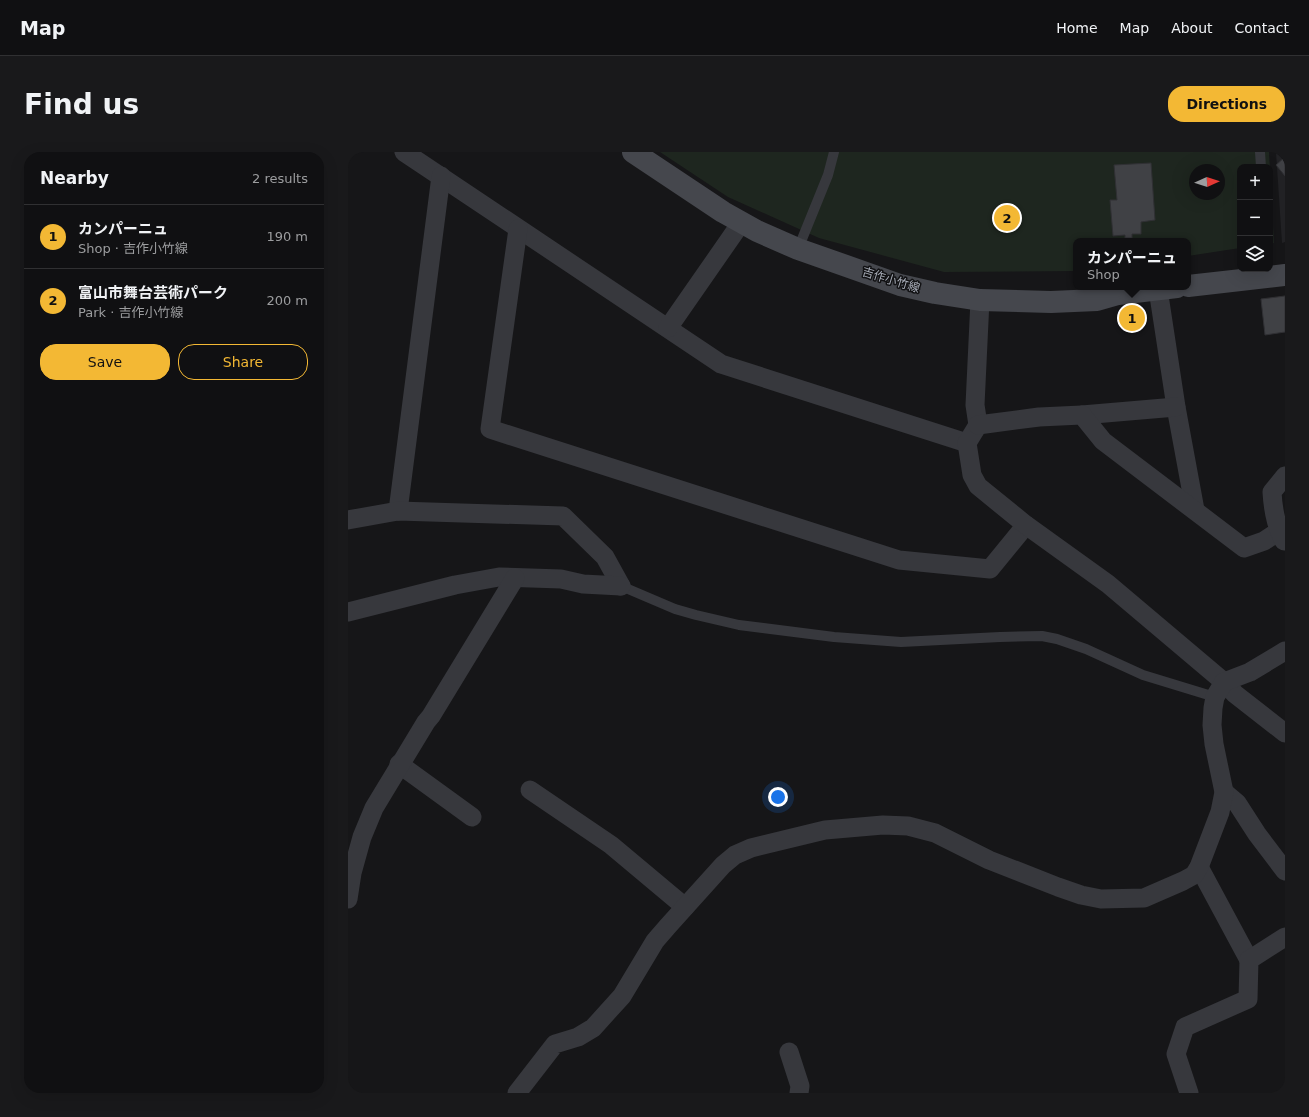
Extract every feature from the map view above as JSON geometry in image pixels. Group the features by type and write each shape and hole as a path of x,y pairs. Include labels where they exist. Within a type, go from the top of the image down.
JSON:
{"main road":[{"name":"吉作小竹線","path":"633,152 741,223 798,249 900,285 935,293 980,300 1051,302 1097,300 1118,294 1151,290"},
{"path":"1191,286 1274,274"}],"street":[{"path":"404,152 721,364 967,443"},
{"path":"398,511 441,176"},
{"path":"668,328 741,223"},
{"path":"518,229 490,429 899,560 990,569 1026,524"},
{"path":"1167,290 1176,407 1195,510"},
{"path":"980,300 976,405 978,425 967,443 972,475 978,486 1026,524 1108,584 1219,689 1235,694 1285,733"},
{"path":"978,425 1039,417 1176,407"},
{"path":"1082,415 1103,441 1244,548 1282,537 1273,509 1272,492 1285,476"},
{"path":"348,520 398,511 563,516 605,557 621,586"},
{"path":"348,612 455,585 498,577 561,578 583,584 621,586"},
{"path":"348,899 352,873 362,837 374,808 399,764 431,716 515,578"},
{"path":"517,1093 555,1044 578,1037 593,1028 622,996 655,941 723,865 735,855 751,848 809,833 852,827 883,825 920,828 935,833 996,863 1081,895 1101,899 1144,898 1194,875 1199,867 1220,812 1224,792 1214,744 1212,725 1212,708 1219,689 1285,651"},
{"path":"399,764 472,817"},
{"path":"530,790 612,845 685,907"},
{"path":"1224,792 1237,803 1257,834 1285,871"},
{"path":"1189,1093 1176,1054 1185,1027 1248,999 1249,960 1199,867"},
{"path":"1249,960 1285,937"},
{"path":"789,1052 800,1086 798,1093"}],"lane":[{"path":"798,249 828,175 834,152"},
{"path":"1260,152 1261,164"},
{"path":"621,586 675,609 696,615 739,625 834,638 901,642 1000,637 1042,636 1057,638 1086,649 1143,676 1219,689"}],"shaded area":[{"path":"660,152 1269,152 1270,164 1237,164 1237,248 1191,256 1191,238 1073,238 1073,271 944,272 819,238 728,197"},
{"path":"1276,152 1285,152 1285,242 1282,243"}],"building":[{"path":"1285,157 1285,176 1276,165"},
{"path":"1151,163 1155,220 1141,222 1141,234 1132,234 1132,238 1125,238 1125,235 1113,236 1110,200 1117,200 1114,165"},
{"path":"1285,296 1285,332 1265,335 1261,299"}],"place":[{"name":"富山市舞台芸術パーク","path":"1007,218"},
{"name":"カンパーニュ","path":"1132,318"}]}
